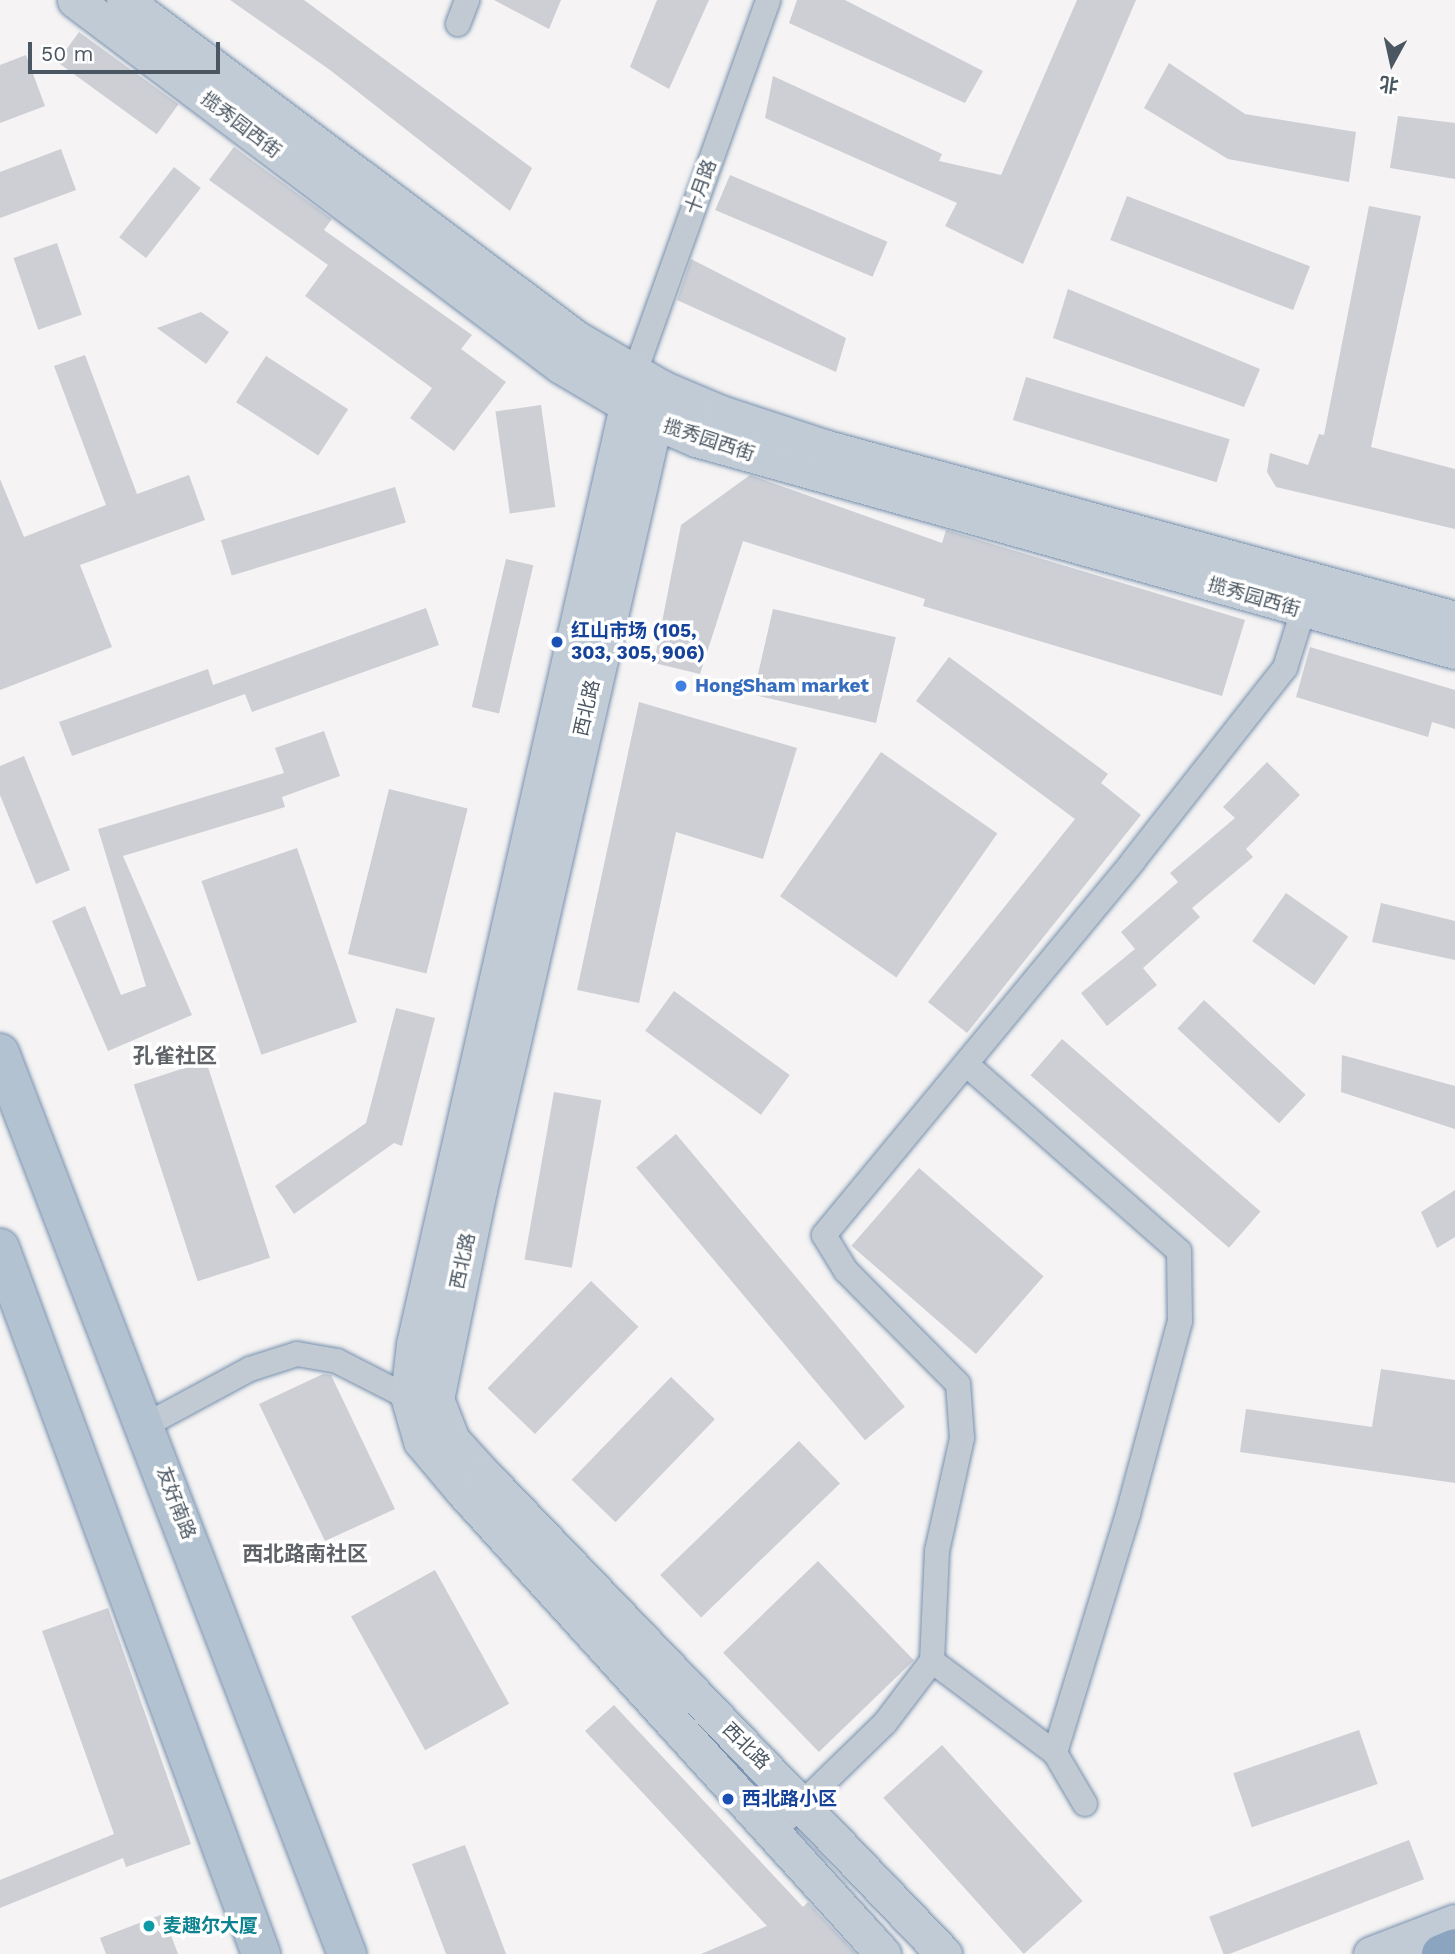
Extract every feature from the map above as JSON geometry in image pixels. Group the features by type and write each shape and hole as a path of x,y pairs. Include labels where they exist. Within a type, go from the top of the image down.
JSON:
{"highway":[{"path":"1441,1954 1455,1948"}],"main road":[{"name":"揽秀园西街","path":"75,0 561,366 644,398 721,413 827,447 1455,619"},
{"name":"揽秀园西街","path":"124,0 577,339 696,439 1303,611 1455,651"},
{"name":"西北路","path":"644,398 417,1331 408,1396 421,1441 463,1491 775,1830 883,1954"},
{"name":"西北路","path":"644,398 445,1344 436,1399 452,1440 482,1473 804,1804 944,1954"},
{"name":"友好南路","path":"0,1053 146,1425 347,1954"},
{"path":"0,1248 261,1954"},
{"path":"1371,1954 1455,1922"}],"street":[{"path":"458,24 467,0"},
{"name":"十月路","path":"644,398 768,0"},
{"path":"775,1830 885,1723 932,1661 937,1552 962,1438 958,1384 846,1272 824,1235 966,1064 1285,668 1303,611"},
{"path":"966,1064 1179,1251 1180,1321 1128,1514 1055,1753"},
{"path":"146,1425 250,1369 298,1354 337,1361 408,1396 443,1417"},
{"path":"932,1661 1055,1753 1085,1804"}],"building":[{"path":"230,0 304,0 532,168 510,211 330,70"},
{"path":"494,0 561,0 549,29"},
{"path":"657,0 709,0 669,89 630,67"},
{"path":"797,0 845,0 983,71 965,103 789,23"},
{"path":"1077,0 1136,0 1023,264 945,226 957,203 765,118 773,76 942,154 939,161 1001,175"},
{"path":"79,32 179,104 157,134 57,62"},
{"path":"26,55 45,106 0,123 0,65"},
{"path":"1169,63 1245,114 1356,132 1349,182 1228,159 1144,108"},
{"path":"1398,116 1455,123 1455,179 1390,168"},
{"path":"234,147 332,219 324,230 472,335 461,349 506,382 454,451 410,418 432,388 305,296 328,265 209,180"},
{"path":"61,149 76,190 0,218 0,172"},
{"path":"174,167 201,188 146,258 119,237"},
{"path":"730,175 887,242 873,277 715,210"},
{"path":"1127,196 1310,266 1293,310 1110,240"},
{"path":"1369,206 1421,216 1371,447 1455,469 1455,529 1276,487 1267,472 1270,453 1308,465 1319,434 1324,435"},
{"path":"57,243 82,315 38,330 14,258"},
{"path":"691,259 846,338 836,372 677,300"},
{"path":"1068,289 1260,369 1244,407 1053,338"},
{"path":"201,312 229,332 206,364 157,328"},
{"path":"85,355 137,494 189,475 205,520 80,565 112,647 0,690 0,479 24,537 106,505 54,366"},
{"path":"266,356 348,409 318,456 236,402"},
{"path":"1026,377 1230,439 1217,482 1013,420"},
{"path":"541,405 555,507 510,513 495,411"},
{"path":"750,475 942,543 946,530 1245,620 1222,696 923,606 925,599 743,541 700,674 654,663 681,525"},
{"path":"395,487 406,522 232,576 221,540"},
{"path":"506,559 533,565 499,713 472,707"},
{"path":"426,608 439,645 252,712 245,694 72,756 59,722 208,669 213,685"},
{"path":"773,609 896,637 876,723 753,695"},
{"path":"1310,647 1455,690 1455,729 1432,722 1428,737 1296,697"},
{"path":"949,657 1108,774 1101,783 1141,815 967,1033 928,1002 1075,819 916,701"},
{"path":"639,702 797,748 763,859 676,832 639,1003 577,990"},
{"path":"324,731 340,776 282,797 285,807 123,856 192,1015 108,1051 52,921 85,906 121,995 146,986 98,829 284,773 275,748"},
{"path":"881,752 997,833 896,978 780,896"},
{"path":"24,756 70,870 36,884 0,795 0,766"},
{"path":"1267,762 1300,795 1246,849 1253,857 1192,908 1200,917 1143,968 1157,985 1107,1026 1081,993 1135,949 1121,932 1178,882 1170,873 1235,818 1223,807"},
{"path":"389,789 468,809 426,974 348,954"},
{"path":"297,848 357,1022 261,1055 202,881"},
{"path":"1286,893 1348,937 1314,985 1252,941"},
{"path":"1381,903 1455,921 1455,960 1372,942"},
{"path":"674,991 790,1075 761,1115 645,1031"},
{"path":"1204,1000 1306,1095 1279,1123 1177,1029"},
{"path":"396,1008 435,1018 402,1146 394,1143 294,1214 275,1186 366,1123"},
{"path":"1062,1039 1260,1212 1229,1248 1031,1075"},
{"path":"1342,1055 1455,1086 1455,1129 1341,1092"},
{"path":"206,1061 270,1258 198,1281 134,1084"},
{"path":"554,1092 601,1100 572,1268 524,1259"},
{"path":"676,1134 905,1407 865,1440 636,1167"},
{"path":"919,1168 1044,1276 976,1354 851,1246"},
{"path":"1455,1190 1455,1237 1437,1248 1421,1212"},
{"path":"591,1281 638,1327 535,1434 487,1388"},
{"path":"1381,1369 1455,1380 1455,1483 1240,1452 1246,1409 1372,1427"},
{"path":"323,1374 331,1375 395,1509 325,1541 259,1404"},
{"path":"671,1377 715,1419 616,1522 572,1480"},
{"path":"799,1441 840,1483 701,1618 660,1575"},
{"path":"818,1561 914,1660 819,1752 723,1653"},
{"path":"435,1570 509,1704 425,1750 351,1617"},
{"path":"108,1608 191,1844 126,1867 123,1858 0,1908 0,1880 114,1834 42,1631"},
{"path":"614,1705 803,1907 808,1902 856,1954 701,1954 767,1926 585,1731"},
{"path":"1359,1730 1378,1784 1252,1827 1233,1773"},
{"path":"942,1745 1083,1901 1024,1954 883,1798"},
{"path":"1409,1840 1424,1879 1229,1954 1224,1954 1209,1917"},
{"path":"465,1845 506,1954 446,1954 412,1864"},
{"name":"麦趣尔大厦","path":"163,1914 178,1954 106,1954 100,1938"}],"place":[{"name":"红山市场 (105, 303, 305, 906)","path":"557,642"},
{"name":"HongSham market","path":"681,686"},
{"name":"西北路小区","path":"728,1799"},
{"name":"麦趣尔大厦","path":"149,1926"}],"district":[{"name":"孔雀社区","path":"175,1056"},
{"name":"西北路南社区","path":"305,1554"}]}
